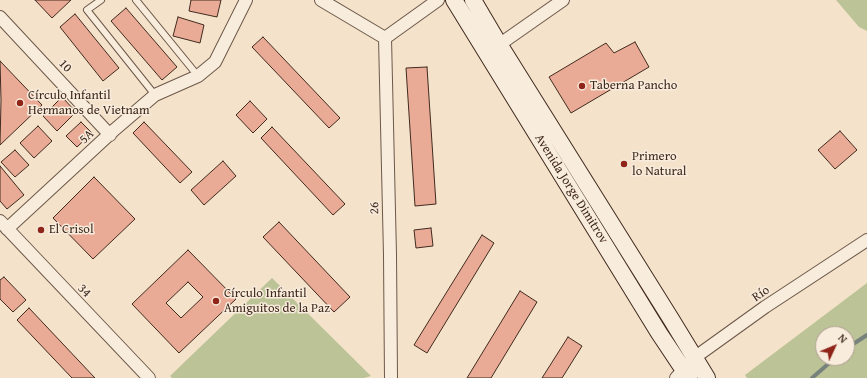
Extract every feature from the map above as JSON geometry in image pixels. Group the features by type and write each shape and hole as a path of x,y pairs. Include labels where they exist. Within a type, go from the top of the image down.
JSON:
{"main road":[{"name":"Avenida Jorge Dimitrov","path":"454,0 493,49"},
{"name":"Avenida Jorge Dimitrov","path":"473,0 493,49 659,333 686,371 707,378"}],"street":[{"name":"5A","path":"4,225 155,95 198,76 215,62 246,0"},
{"path":"321,0 384,38 438,0"},
{"path":"493,49 563,0"},
{"name":"10","path":"0,17 110,135"},
{"name":"26","path":"384,38 390,255 391,378"},
{"name":"34","path":"4,225 148,378"},
{"name":"Río","path":"686,371 765,307 867,240"}],"lane":[{"path":"101,0 87,10 155,95"},
{"path":"136,0 198,76"}],"green space":[{"path":"836,0 867,0 867,31 859,27"},
{"path":"272,278 371,376 364,378 172,378 170,376"},
{"path":"867,283 867,378 747,378 745,375"}],"building":[{"path":"35,0 71,0 52,18"},
{"path":"191,0 221,0 217,17 189,11"},
{"path":"126,8 177,67 162,80 111,21"},
{"path":"75,14 119,68 103,81 60,27"},
{"path":"178,17 204,25 200,43 173,36"},
{"path":"263,37 340,118 329,128 252,47"},
{"path":"635,42 649,67 571,113 549,77 606,43 614,53"},
{"name":"Círculo Infantil Hermanos de Vietnam","path":"0,61 42,105 0,145 1,100"},
{"path":"427,67 436,204 415,206 406,68"},
{"path":"62,97 76,112 57,131 43,116"},
{"path":"250,101 267,119 253,133 236,115"},
{"path":"81,122 92,133 77,147 66,136"},
{"path":"144,122 192,172 180,183 133,133"},
{"path":"38,126 52,141 34,158 20,143"},
{"path":"272,127 345,204 333,215 261,138"},
{"path":"840,131 857,150 835,169 818,150"},
{"path":"15,150 29,165 15,177 1,162"},
{"path":"223,161 236,176 204,205 191,190"},
{"path":"0,166 24,195 7,209 0,201"},
{"path":"94,177 135,219 93,259 53,218"},
{"path":"279,222 350,297 334,312 263,237"},
{"path":"431,228 433,246 416,248 414,230"},
{"path":"482,235 494,243 427,353 414,345"},
{"name":"Círculo Infantil Amiguitos de la Paz","path":"188,250 236,299 179,353 132,304","holes":["188,282 203,297 181,318 166,303"]},
{"path":"4,277 26,300 13,312 0,299 0,280"},
{"path":"520,291 537,302 491,378 467,378"},
{"path":"29,308 95,378 72,378 17,320"},
{"path":"568,337 582,346 562,378 542,378"}],"waterway":[{"path":"855,343 867,335"},
{"path":"812,378 826,366"}],"place":[{"name":"Taberna Pancho","path":"582,86"},
{"name":"Círculo Infantil Hermanos de Vietnam","path":"20,103"},
{"name":"Primero lo Natural","path":"624,164"},
{"name":"El Crisol","path":"41,230"},
{"name":"Círculo Infantil Amiguitos de la Paz","path":"216,301"}]}
